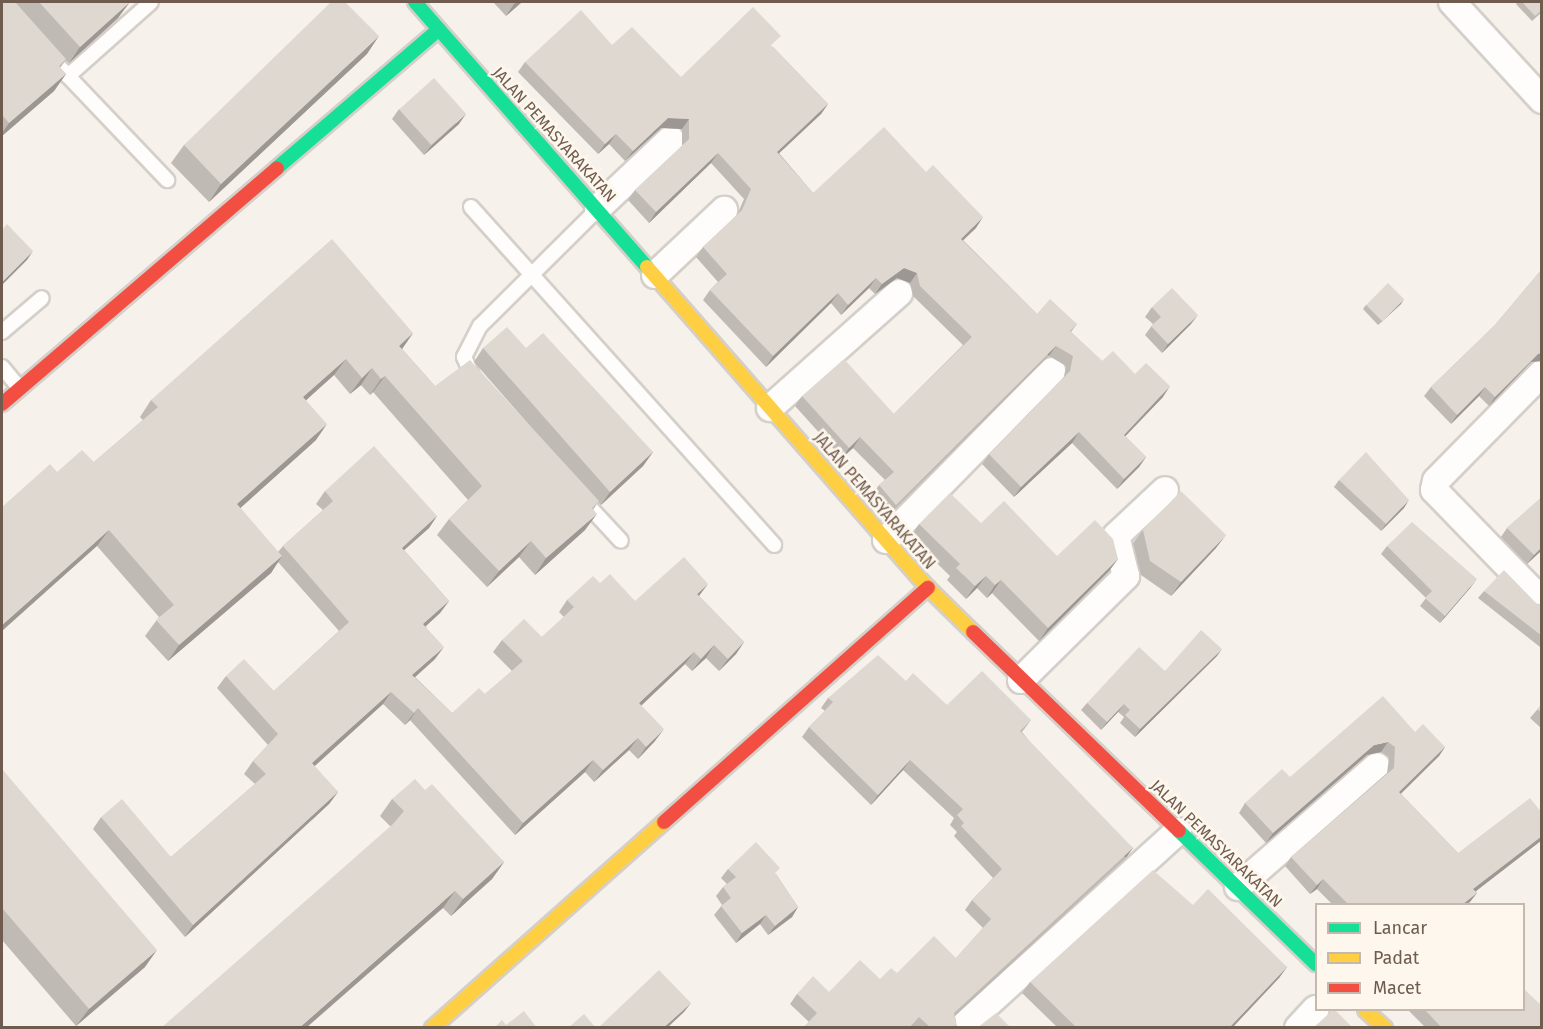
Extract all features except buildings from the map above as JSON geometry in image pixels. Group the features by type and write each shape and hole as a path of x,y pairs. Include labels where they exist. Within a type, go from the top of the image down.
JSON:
{"street":[{"name":"JALAN PEMASYARAKATAN","path":"415,2 598,208 928,588 1315,962"},
{"path":"1452,2 1542,100"},
{"path":"2,404 19,387 439,29"},
{"path":"598,208 671,139"},
{"path":"655,274 724,210"},
{"path":"770,408 899,293"},
{"path":"886,540 1052,371"},
{"path":"1540,596 1434,490 1436,481 1542,373"},
{"path":"1021,680 1126,576 1116,536 1164,490"},
{"path":"432,1028 928,588"},
{"path":"1238,887 1377,766"},
{"path":"961,1028 1178,831"},
{"path":"1298,1028 1315,1011"},
{"path":"1366,1011 1385,1028"}],"lane":[{"path":"68,76 151,2"},
{"path":"39,45 166,180"},
{"path":"471,207 774,545"},
{"path":"482,388 466,371 467,344 598,208"},
{"path":"2,332 42,298"},
{"path":"2,367 19,387"},
{"path":"574,490 621,540"}],"traffic: fast":[{"path":"415,2 647,267"},
{"path":"277,168 439,29"},
{"path":"1179,831 1315,963"}],"traffic: slow":[{"path":"647,267 928,588 973,632"},
{"path":"432,1028 664,822"},
{"path":"1366,1011 1385,1028"}],"traffic: jam":[{"path":"2,404 277,168"},
{"path":"664,822 928,588"},
{"path":"973,632 1179,831"}]}
